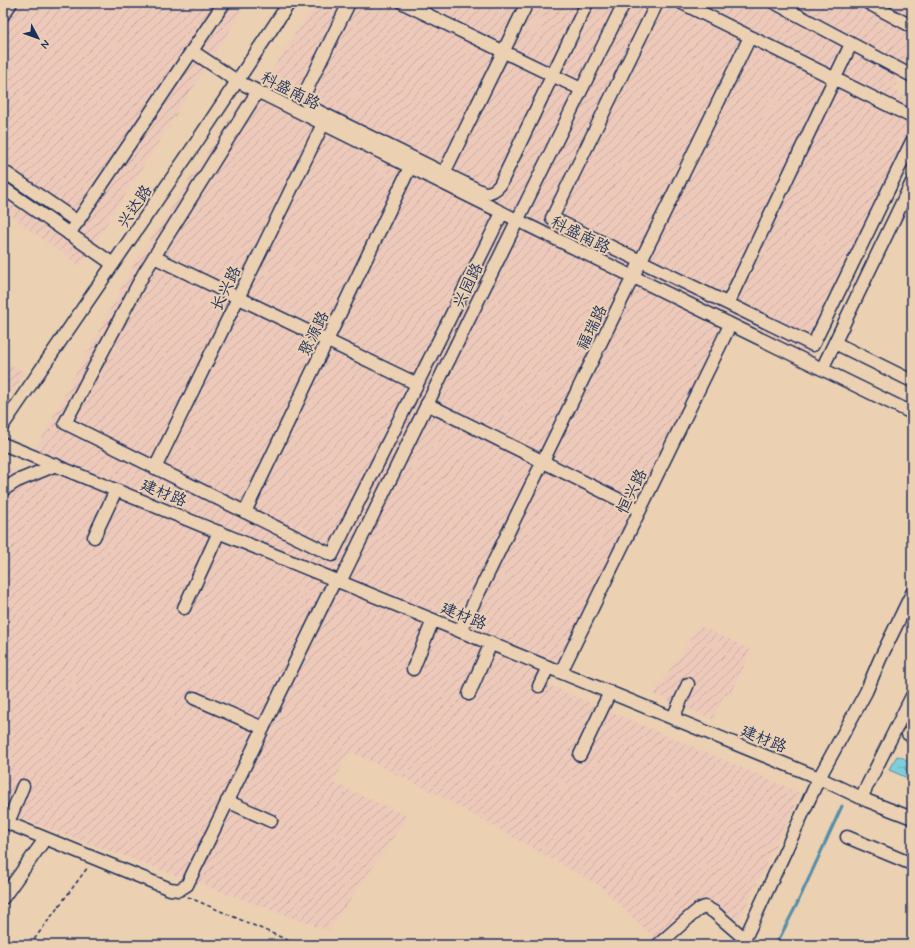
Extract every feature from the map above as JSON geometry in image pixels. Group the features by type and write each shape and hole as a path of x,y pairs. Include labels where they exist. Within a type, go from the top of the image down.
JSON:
{"street":[{"path":"3,15 11,3"},
{"path":"70,234 224,3"},
{"name":"兴达路","path":"3,425 196,143 289,3"},
{"path":"349,3 304,95 306,101 311,108 484,193 490,193 496,190 500,185 587,3"},
{"path":"403,3 581,89"},
{"path":"444,173 527,3"},
{"name":"兴园路","path":"170,889 179,890 187,885 263,728 427,404 624,3"},
{"path":"657,3 552,218 813,345 912,141"},
{"path":"682,3 912,117"},
{"path":"775,3 912,76"},
{"path":"868,3 912,26"},
{"name":"福瑞路","path":"460,631 750,37"},
{"path":"728,303 852,44"},
{"name":"科盛南路","path":"192,51 237,81 502,213 912,413"},
{"path":"258,91 144,273 65,423 332,555 502,213"},
{"name":"长兴路","path":"155,468 323,124"},
{"name":"聚源路","path":"245,512 410,167"},
{"path":"3,170 78,222"},
{"path":"822,369 912,182"},
{"path":"3,188 113,264"},
{"path":"154,257 417,384"},
{"name":"恒兴路","path":"561,672 730,325"},
{"path":"835,343 912,381"},
{"path":"427,404 640,510"},
{"name":"建材路","path":"3,444 491,643 819,778 861,798 912,818"},
{"path":"3,490 17,481 56,465"},
{"path":"94,537 116,490"},
{"path":"184,608 219,532"},
{"path":"658,945 693,914 705,907 714,912 743,942 819,778 866,692 880,659 912,593"},
{"path":"413,669 434,620"},
{"path":"469,694 491,643"},
{"path":"539,686 548,667"},
{"path":"673,718 688,684"},
{"path":"580,755 610,692"},
{"path":"861,798 912,696"},
{"path":"194,698 263,728"},
{"path":"23,786 5,822 170,889"},
{"path":"227,801 271,821"},
{"path":"847,837 912,864"},
{"path":"3,898 45,838"}],"path":[{"path":"30,945 94,859"},
{"path":"170,889 299,945"}],"shaded area":[{"path":"3,3 247,3 80,266 3,210"},
{"path":"315,3 912,3 912,53 893,90 912,100 912,157 814,358 726,317 549,685 801,793 737,924 701,901 661,945 600,886 436,794 350,751 333,783 408,816 329,931 3,812 3,466 23,474 133,266 257,77 269,82 273,69"},
{"path":"3,363 25,372 3,405"},
{"path":"700,626 751,650 730,697 724,695 713,719 653,694"}],"water":[{"path":"897,756 907,761 908,765 905,767 905,770 912,765 912,780 889,770"}],"waterway":[{"path":"776,945 797,904 842,806"},
{"path":"266,945 269,941"}]}
